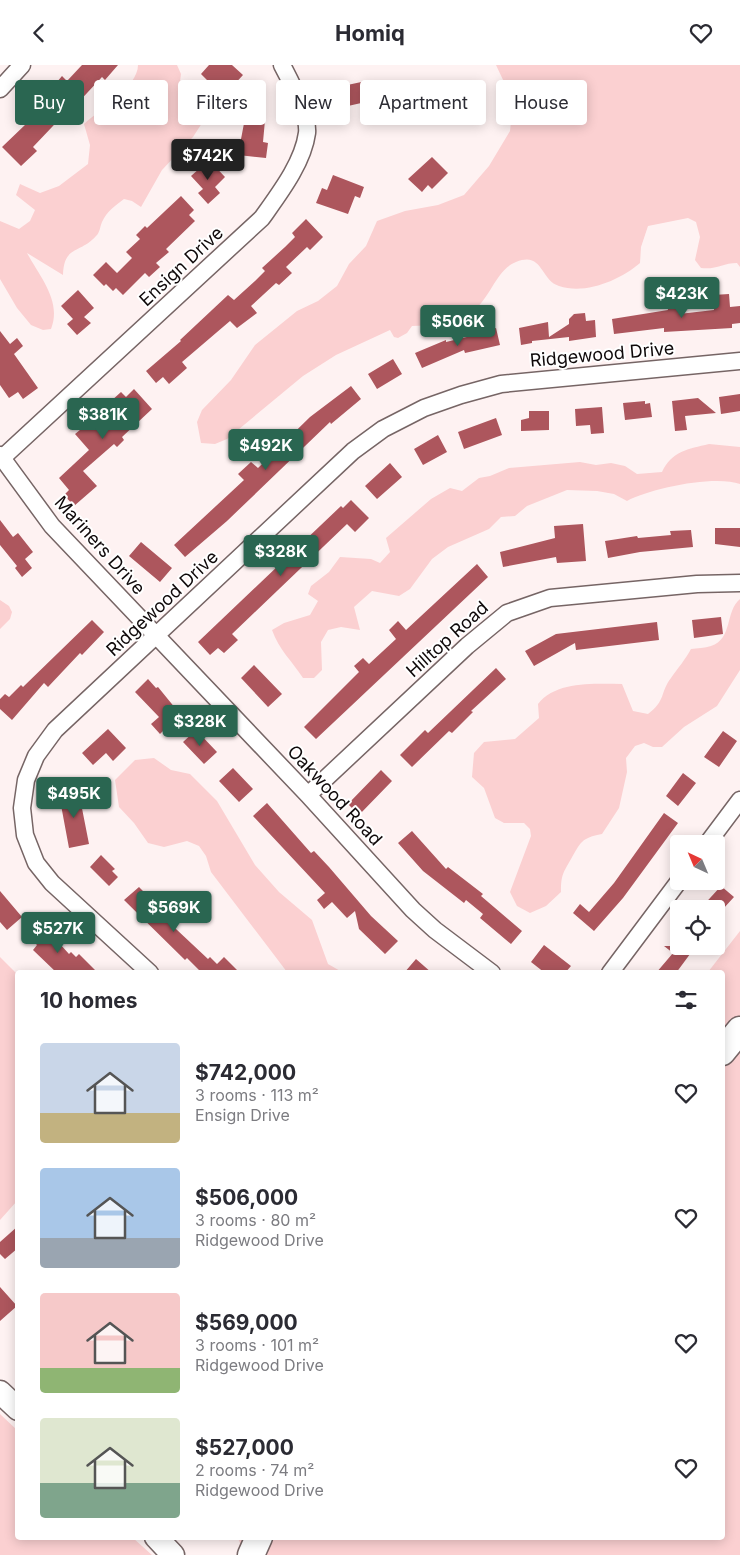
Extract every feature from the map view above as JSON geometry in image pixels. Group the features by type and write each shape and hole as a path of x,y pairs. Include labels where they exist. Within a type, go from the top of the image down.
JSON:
{"main road":[{"path":"725,1048 740,1030"},
{"path":"251,1555 258,1540"}],"street":[{"path":"0,89 22,65"},
{"name":"Ensign Drive","path":"1,456 267,211 291,177 307,132 297,95 282,65"},
{"name":"Ridgewood Drive","path":"147,970 52,883 36,863 25,835 22,808 26,780 36,756 55,730 352,451 383,429 424,409 461,395 501,384 740,361"},
{"name":"Mariners Drive","path":"1,456 52,526 156,636"},
{"name":"Hilltop Road","path":"308,795 467,645 507,613 550,598 697,583 740,583"},
{"name":"Oakwood Road","path":"156,636 308,795 413,910 435,930 488,970"},
{"path":"714,835 740,799"},
{"path":"612,970 672,890"},
{"path":"0,1392 15,1406"},
{"path":"159,1540 174,1555"}],"shaded area":[{"path":"138,65 177,65 181,74 180,80 178,80 178,125 201,125 193,137 162,170 141,207 132,201 124,199 114,206 104,218 97,235 90,242 70,254 66,259 63,275 27,253 52,299 54,319 51,329 43,330 31,325 17,308 0,279 0,221 19,229 30,221 35,210 16,195 20,184 40,193 59,186 88,164 90,145 84,124 94,116 94,125 168,125 168,80 133,80"},
{"path":"496,65 740,65 740,267 737,263 701,268 695,260 700,237 696,222 688,218 648,226 641,247 640,263 613,280 591,287 580,289 559,286 553,283 536,263 531,260 516,262 503,271 480,305 474,310 467,309 437,325 412,326 407,333 398,338 394,337 390,330 336,355 303,376 227,439 215,444 201,443 197,422 202,410 231,380 255,345 297,311 318,301 337,286 349,264 366,246 377,221 405,211 438,205 464,195 489,166 510,131 511,125 587,125 587,80 503,80"},
{"path":"709,444 740,447 740,484 715,481 683,484 651,492 627,501 614,494 597,491 567,490 527,506 515,516 501,517 489,529 448,547 432,559 410,589 399,596 372,591 354,607 360,630 341,627 328,630 321,642 322,670 314,678 303,678 275,637 272,630 284,623 310,615 318,601 308,594 311,586 329,572 340,557 371,559 380,563 390,552 386,538 431,499 450,488 462,491 479,478 490,476 509,468 580,462 596,465 611,463 625,466 637,474 662,472 671,459 681,452"},
{"path":"740,599 740,670 717,706 684,727 662,747 653,747 644,743 635,746 626,758 627,772 619,808 602,834 590,837 582,842 563,874 561,892 546,906 530,913 517,906 510,892 531,836 530,829 524,823 504,823 495,818 484,788 472,777 474,753 484,742 515,739 539,718 538,704 555,691 576,685 622,684 633,711 648,714 658,705 668,683 691,649 711,646 723,637 732,610"},
{"path":"0,600 9,606 12,612 10,619 0,629"},
{"path":"154,758 171,770 190,774 217,801 255,865 279,892 312,920 328,964 338,970 285,970 211,872 206,856 199,846 187,841 164,847 148,843 134,823 119,807 115,780 135,760"},
{"path":"740,931 740,1555 238,1555 239,1540 725,1540 725,970 710,970 721,955 725,955 725,950"},
{"path":"0,957 15,972 15,1203 0,1220"},
{"path":"0,1414 15,1428 15,1540 135,1540 152,1555 0,1555"}],"building":[{"path":"82,65 118,65 105,80 102,77 99,80 94,80 94,86 84,96 84,80 68,80"},
{"path":"209,65 232,65 243,75 238,80 207,80 201,74"},
{"path":"360,82 360,103 350,106 350,84"},
{"path":"25,125 54,125 33,147 37,151 21,166 2,147"},
{"path":"244,125 265,125 263,142 268,143 266,158 238,155"},
{"path":"432,157 448,173 432,189 428,185 422,192 408,179"},
{"path":"209,160 225,177 215,187 220,193 208,204 198,193 203,189 191,176"},
{"path":"333,175 364,187 360,198 355,196 348,214 316,203 322,188 327,190"},
{"path":"181,196 194,210 189,215 195,221 166,249 169,252 156,263 160,267 149,277 145,273 123,295 116,288 113,291 106,284 104,286 93,275 106,262 117,273 132,258 126,252 140,239 136,235 145,226 147,228"},
{"path":"306,219 323,237 310,250 307,247 286,267 292,273 279,285 276,283 251,306 257,313 237,328 230,321 182,362 187,368 169,384 163,377 156,383 146,371 181,341 228,295 234,300 255,281 265,271 262,268 295,237 292,233"},
{"path":"78,290 94,308 84,317 91,323 77,335 67,324 73,319 61,306"},
{"path":"729,294 730,307 740,306 740,323 732,324 732,328 664,332 664,328 614,334 612,319 668,310 667,305 678,304 679,314 714,310 713,295"},
{"path":"585,313 586,321 595,320 596,337 569,341 569,337 532,341 532,343 521,345 519,328 548,322 549,337 569,324 569,319 574,314"},
{"path":"496,328 500,345 465,353 464,350 422,368 415,353 446,340 446,342"},
{"path":"0,331 10,344 17,338 23,346 14,354 38,388 23,399 18,392 9,398 0,385"},
{"path":"393,359 402,374 377,389 368,374"},
{"path":"351,386 361,399 331,424 330,422 227,521 185,557 174,545 244,480 238,474 251,462 258,468 310,417"},
{"path":"134,389 152,409 122,437 124,440 117,447 114,444 83,471 97,486 74,506 64,495 69,490 59,478 89,450 75,434 112,404 110,402 121,392 126,397"},
{"path":"740,394 740,411 721,414 719,397"},
{"path":"698,398 716,413 685,416 687,430 675,431 672,401"},
{"path":"645,401 645,404 650,403 652,417 625,420 623,403"},
{"path":"602,407 604,433 591,434 590,425 576,426 575,409"},
{"path":"529,411 549,411 549,430 521,431 521,420 529,418"},
{"path":"496,418 502,435 464,449 458,432"},
{"path":"438,435 447,452 423,465 414,449"},
{"path":"390,463 402,477 377,499 365,486"},
{"path":"351,500 369,518 355,532 347,524 232,634 238,640 224,653 218,648 210,655 198,642 341,506 343,508"},
{"path":"0,520 13,537 18,533 33,552 25,559 32,568 22,577 15,568 17,566 0,545"},
{"path":"583,524 586,561 557,563 556,557 503,567 500,552 555,538 554,526"},
{"path":"715,528 740,528 740,547 715,544"},
{"path":"691,530 693,547 640,552 608,558 605,541 637,536 638,538 671,535 670,531"},
{"path":"141,542 172,568 160,582 129,556"},
{"path":"477,564 488,577 316,739 304,727 359,672 354,666 363,658 369,664 396,639 389,630 398,621 406,630"},
{"path":"721,617 723,634 694,638 692,620"},
{"path":"92,620 104,632 82,655 80,653 48,687 44,683 12,720 0,709 0,699 5,694 9,697 21,685 23,687"},
{"path":"657,622 659,640 576,650 575,643 534,666 525,651 556,634"},
{"path":"254,665 282,694 268,707 241,678"},
{"path":"496,668 506,679 471,711 473,712 452,733 449,731 412,767 400,755 425,730 428,733"},
{"path":"148,679 156,688 158,687 180,714 160,734 151,724 159,717 135,692"},
{"path":"108,729 126,748 113,761 106,753 93,765 82,753"},
{"path":"196,730 217,752 204,764 183,742"},
{"path":"723,731 737,741 719,767 704,757"},
{"path":"233,768 253,789 239,802 219,781"},
{"path":"381,770 392,781 359,815 348,804"},
{"path":"683,773 696,783 678,806 666,796"},
{"path":"78,788 89,844 69,848 61,805 65,804 62,791"},
{"path":"267,803 311,853 314,851 371,916 398,941 385,954 359,929 355,911 347,918 332,902 324,909 317,900 325,893 253,816"},
{"path":"664,813 678,823 623,898 594,931 573,913 580,904 589,912 614,883"},
{"path":"412,831 446,869 448,867 483,894 481,896 522,931 511,944 480,918 483,914 466,900 464,903 423,871 398,843"},
{"path":"101,855 115,869 112,871 118,877 109,886 90,867"},
{"path":"139,887 150,898 157,892 169,904 160,914 208,959 210,957 217,964 224,957 237,970 199,970 187,958 185,960 124,900"},
{"path":"725,889 734,897 725,907 725,900 708,900 717,890"},
{"path":"0,891 22,917 7,930 0,922"},
{"path":"41,923 69,954 71,952 76,957 79,954 95,970 54,970 33,950 37,945 29,937"},
{"path":"544,945 571,966 568,970 541,970 531,962"},
{"path":"671,955 689,955 678,970 659,970"},
{"path":"416,959 429,970 407,970"},
{"path":"15,1229 15,1251 5,1259 0,1254 0,1242"},
{"path":"0,1287 15,1304 15,1308 0,1321"}]}
